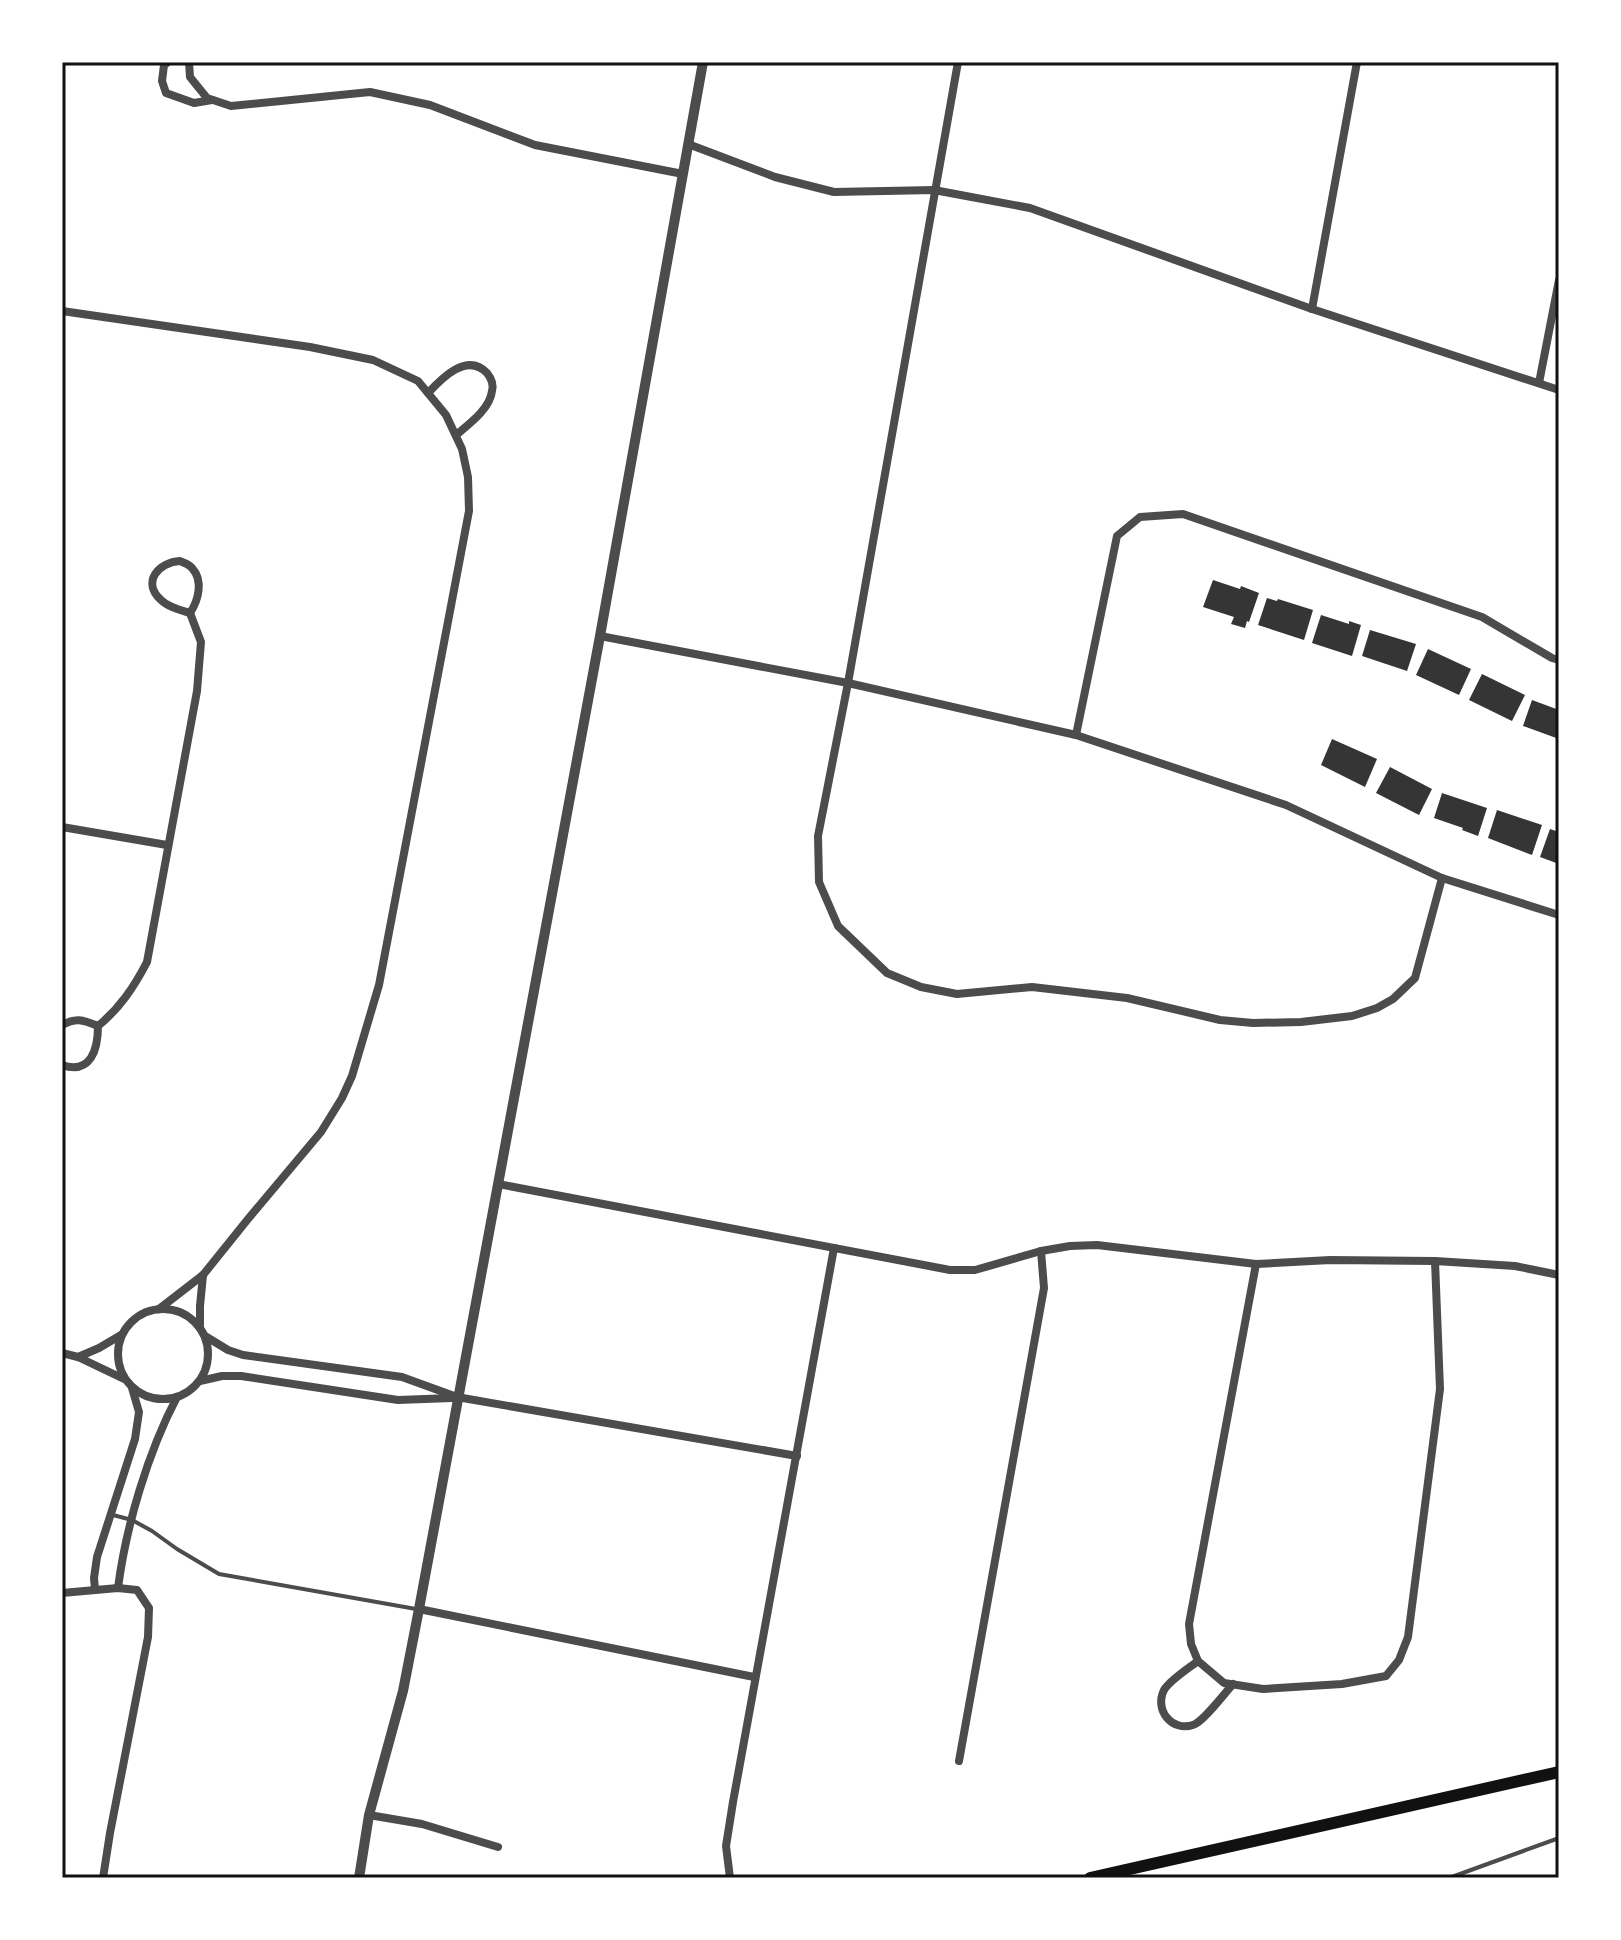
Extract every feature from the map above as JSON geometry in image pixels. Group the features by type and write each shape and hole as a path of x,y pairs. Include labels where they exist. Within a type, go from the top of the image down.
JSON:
{"main road":[{"path":"1090,1878 1559,1772"}],"street":[{"path":"168,62 164,65 162,81 166,93 194,103 212,100"},
{"path":"189,62 190,77 207,98 231,106 370,92 430,105 535,145 683,174"},
{"path":"359,1878 369,1815 403,1691 419,1609 703,62"},
{"path":"958,62 818,836 819,882 838,926 887,973 921,987 957,994 1032,987 1127,998 1220,1020 1301,1022 1352,1016 1377,1008 1393,999 1415,978 1442,878"},
{"path":"1312,309 1357,62"},
{"path":"688,144 775,177 834,192 934,190 1030,208 1312,309 1559,390"},
{"path":"1539,383 1559,280"},
{"path":"62,311 310,347 373,360 418,381 446,415 462,449 468,477 469,511 379,985 352,1076 321,1132 203,1275 159,1309"},
{"path":"428,393 448,372 467,365 481,368 491,378 493,391 485,406 456,435"},
{"path":"1076,735 1117,536 1140,517 1183,514 1482,617 1559,660"},
{"path":"98,1026 132,990 147,962 197,691 201,642 190,613 163,603 154,593 152,584 154,574 169,562 180,561 192,568 197,578 197,602 190,613"},
{"path":"600,636 848,683 1076,735 1286,805 1442,878 1559,915"},
{"path":"62,827 167,845"},
{"path":"62,1025 72,1020 83,1020 98,1026"},
{"path":"62,1065 72,1069 84,1066 98,1042 98,1026"},
{"path":"498,1184 950,1270 975,1270 1041,1251 1097,1245 1256,1264 1330,1260 1435,1261 1515,1266 1559,1275"},
{"path":"730,1878 726,1846 754,1677 834,1248"},
{"path":"959,1761 1044,1288 1041,1251"},
{"path":"1256,1264 1189,1624 1191,1644 1198,1661 1229,1684 1263,1689 1342,1684 1386,1676 1399,1660 1408,1637 1440,1389 1435,1261"},
{"path":"62,1353 78,1357 140,1393 158,1399 185,1393 200,1381 209,1354 202,1332 200,1306 203,1275"},
{"path":"95,1589 95,1566 138,1423 139,1412 118,1363 117,1353 122,1335 133,1320 141,1314 159,1309 178,1311 228,1350 243,1355 402,1377 457,1397 797,1456"},
{"path":"78,1357 122,1335"},
{"path":"200,1381 241,1376 398,1400 457,1397"},
{"path":"118,1588 124,1546 132,1520 158,1438 177,1397"},
{"path":"62,1593 118,1588 137,1590 149,1608 148,1637 103,1878"},
{"path":"419,1609 754,1677"},
{"path":"1198,1661 1165,1690 1162,1702 1169,1721 1180,1726 1195,1725 1208,1714 1229,1684"},
{"path":"369,1815 422,1824 498,1847"}],"lane":[{"path":"111,1514 132,1520 219,1574 419,1609"},
{"path":"1449,1878 1559,1838"}],"building":[{"path":"1213,580 1259,593 1245,628 1231,624 1234,617 1203,607"},
{"path":"1267,598 1313,610 1304,640 1258,625"},
{"path":"1321,615 1361,625 1352,656 1312,643"},
{"path":"1370,630 1416,644 1407,671 1362,656"},
{"path":"1428,649 1471,669 1459,695 1416,675"},
{"path":"1482,674 1525,695 1512,721 1469,700"},
{"path":"1532,700 1559,710 1559,739 1523,726"},
{"path":"1332,739 1377,759 1365,787 1321,765"},
{"path":"1390,767 1432,789 1419,815 1376,793"},
{"path":"1442,793 1487,808 1478,836 1434,818"},
{"path":"1497,810 1542,825 1532,855 1488,838"},
{"path":"1550,829 1559,832 1559,864 1540,857"}]}
